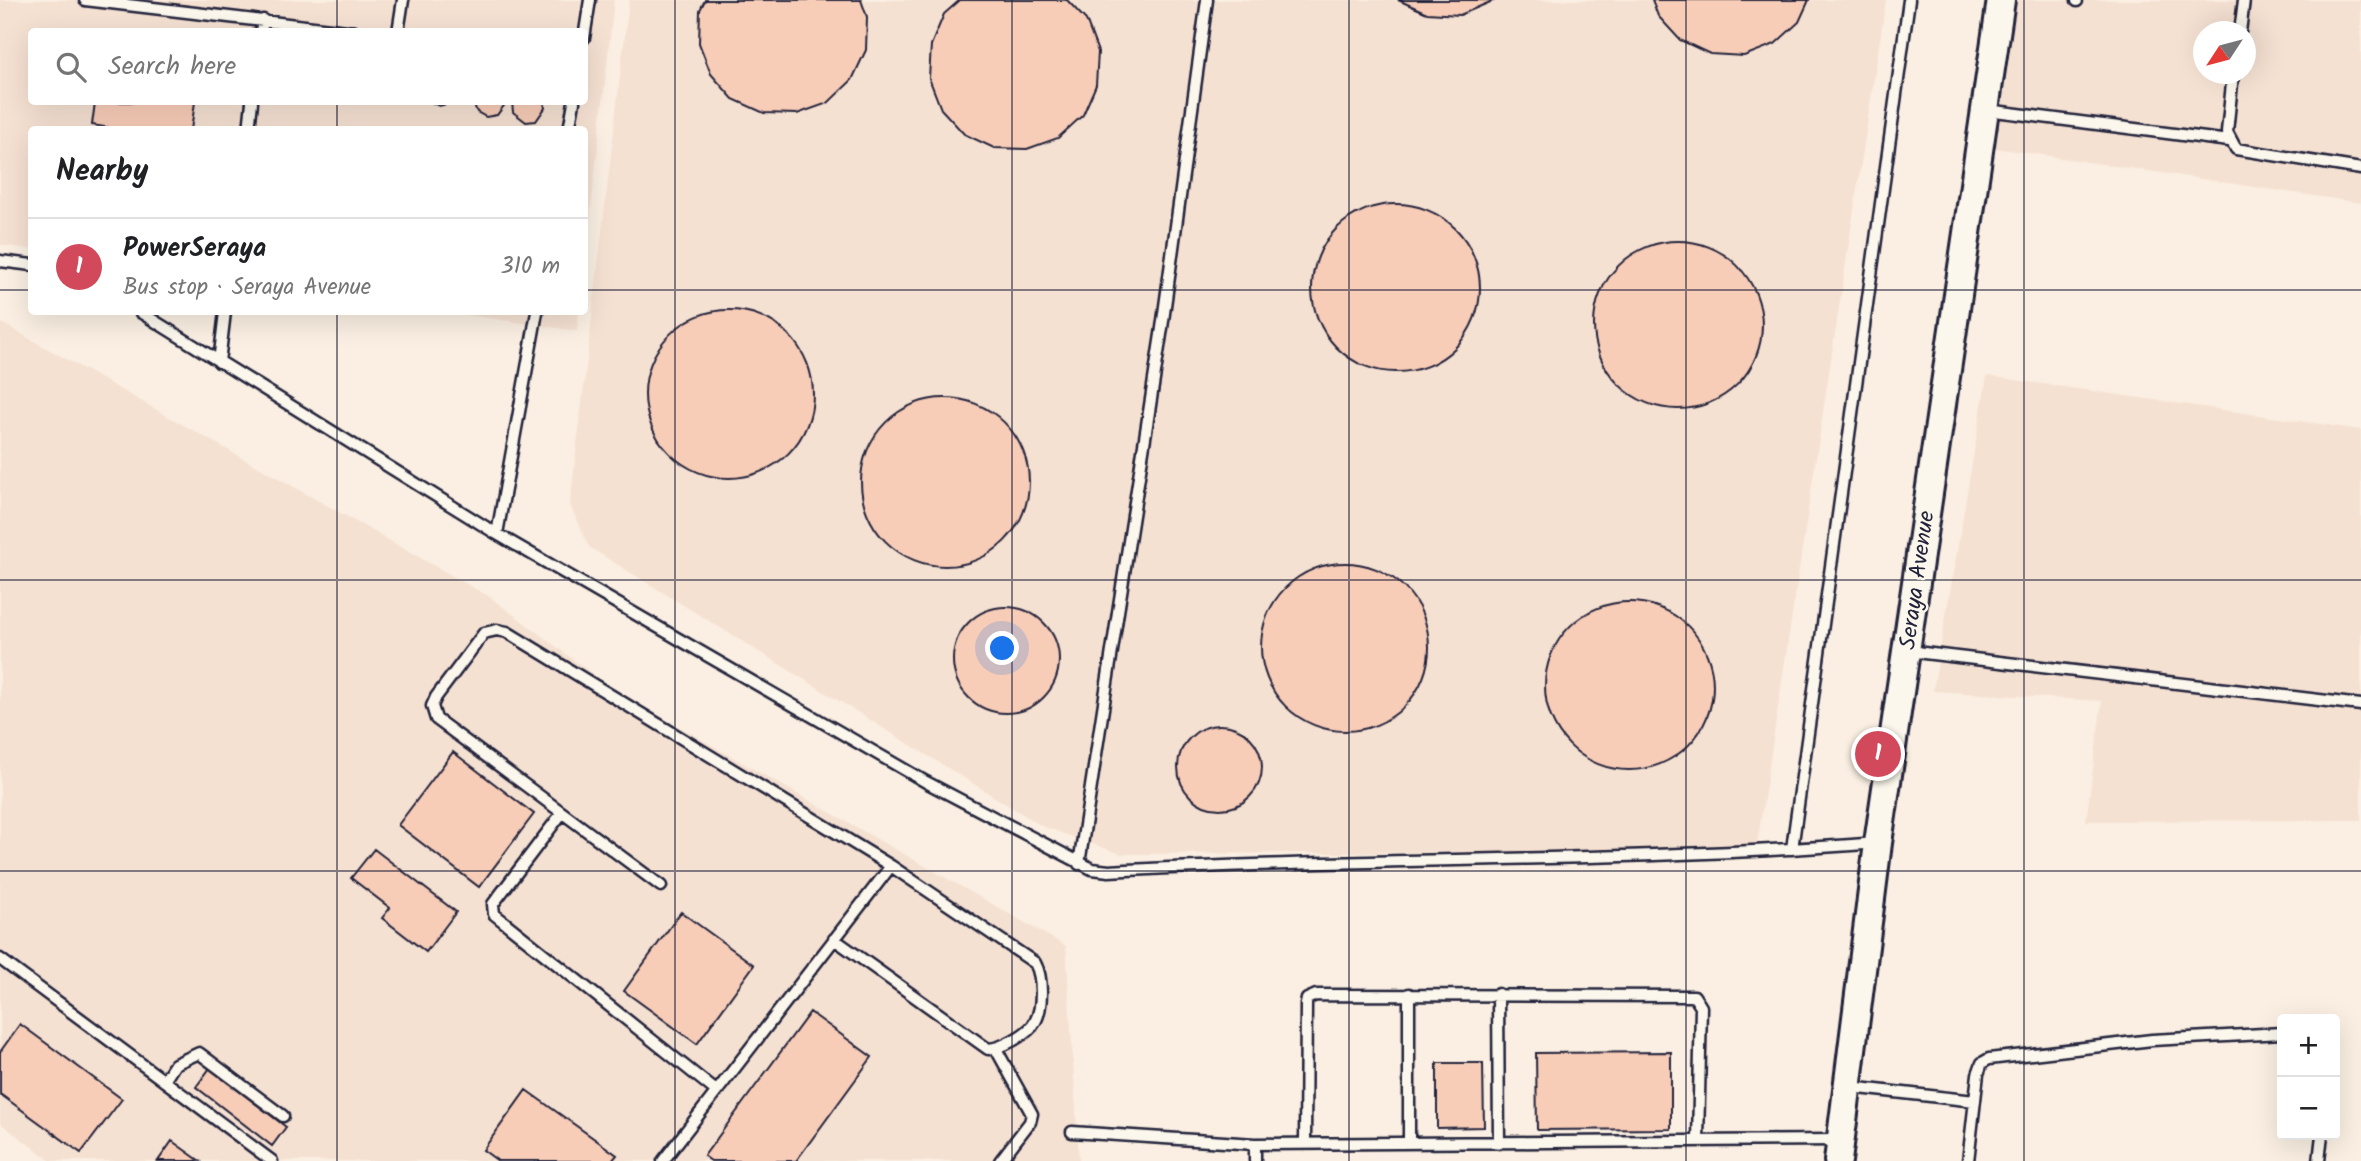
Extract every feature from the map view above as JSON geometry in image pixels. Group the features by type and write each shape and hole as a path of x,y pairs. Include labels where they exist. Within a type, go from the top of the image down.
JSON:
{"street":[{"name":"Seraya Avenue","path":"1840,1151 1878,843 2001,0"}],"lane":[{"path":"85,0 325,28"},
{"path":"399,28 403,0"},
{"path":"585,28 590,0"},
{"path":"1079,864 1162,328 1207,0"},
{"path":"1792,849 1909,0"},
{"path":"2241,21 2244,0"},
{"path":"262,28 263,20"},
{"path":"2232,84 2227,120 2229,141 2236,149 2247,153 2361,169"},
{"path":"249,126 252,105"},
{"path":"570,126 573,105"},
{"path":"1985,110 2229,141"},
{"path":"0,261 28,264"},
{"path":"145,315 497,534 926,782 1079,864 1109,871 1266,862 1792,849 1878,843"},
{"path":"219,362 225,315"},
{"path":"497,534 536,315"},
{"path":"661,886 440,723 433,713 436,697 478,639 491,631 507,632 891,866 1035,963 1040,971 1037,1020 1033,1026 996,1049 981,1047 834,939"},
{"path":"1906,651 2361,705"},
{"path":"562,813 493,904 494,914 716,1091"},
{"path":"663,1161 891,866"},
{"path":"0,959 272,1161"},
{"path":"1409,994 1409,1143"},
{"path":"1305,1144 1307,999 1316,995 1409,994 1689,994 1697,998 1701,1007 1698,1141"},
{"path":"1498,994 1499,1143"},
{"path":"1968,1161 1980,1068 1989,1059 2138,1041 2277,1033"},
{"path":"996,1049 1032,1114 1030,1122 1000,1161"},
{"path":"164,1081 175,1064 199,1053 283,1116"},
{"path":"1848,1087 1975,1101"},
{"path":"1072,1132 1255,1144 1698,1141 1840,1151"},
{"path":"2319,1161 2321,1140"},
{"path":"1255,1144 1255,1161"}],"shaded area":[{"path":"0,0 614,0 588,237 588,126 28,126 28,249 0,245"},
{"path":"629,0 1886,0 1756,851 1121,854 1042,826 589,547 570,505"},
{"path":"2017,0 2361,0 2361,203 1995,148"},
{"path":"468,315 579,315 577,331"},
{"path":"0,322 490,597 614,690 1066,946 1079,1161 51,1161 0,1123"},
{"path":"1987,376 2361,430 2361,820 2086,821 2102,701 1933,691"}],"building":[{"path":"705,0 861,0 867,17 866,50 852,80 828,103 797,114 764,113 733,99 711,74 699,43 700,10"},
{"path":"960,0 1067,0 1086,20 1098,52 1096,85 1083,115 1058,138 1027,149 994,148 964,134 941,109 929,78 931,45 944,14"},
{"path":"1398,0 1495,0 1460,15 1427,13"},
{"path":"1652,0 1809,0 1799,22 1775,44 1744,56 1710,54 1680,40 1658,16"},
{"path":"95,105 195,105 192,126 92,125"},
{"path":"474,105 504,105 497,115 486,117 477,112"},
{"path":"512,105 544,105 536,121 526,122 513,112"},
{"path":"1396,204 1428,210 1456,228 1474,256 1480,288 1474,320 1456,348 1428,366 1396,372 1364,366 1336,348 1318,320 1312,288 1318,256 1336,228 1364,210"},
{"path":"1678,241 1710,247 1737,266 1756,293 1762,325 1756,357 1737,384 1710,403 1678,409 1646,403 1619,384 1600,357 1594,325 1600,293 1619,266 1646,247"},
{"path":"729,310 761,316 789,334 807,362 813,394 807,426 789,454 761,472 729,478 697,472 669,454 651,426 645,394 651,362 669,334 697,316"},
{"path":"945,398 977,404 1005,422 1023,450 1029,482 1023,514 1005,542 977,560 945,566 913,560 885,542 867,514 861,482 867,450 885,422 913,404"},
{"path":"1345,563 1377,569 1405,587 1423,615 1429,647 1423,679 1405,707 1377,725 1345,731 1313,725 1285,707 1267,679 1261,647 1267,615 1285,587 1313,569"},
{"path":"1629,602 1661,608 1689,626 1707,654 1713,686 1707,718 1689,746 1661,764 1629,770 1597,764 1569,746 1551,718 1545,686 1551,654 1569,626 1597,608"},
{"path":"1006,607 1026,611 1043,623 1055,640 1059,660 1055,680 1043,697 1026,709 1006,713 986,709 969,697 957,680 953,660 957,640 969,623 986,611"},
{"path":"1220,725 1243,732 1255,744 1262,767 1255,790 1243,802 1220,809 1197,802 1185,790 1178,767 1185,744 1197,732"},
{"path":"453,752 534,814 479,887 398,825"},
{"path":"374,849 456,912 426,952 382,918 390,908 351,878"},
{"path":"681,912 754,965 697,1044 624,991"},
{"path":"810,1012 872,1057 796,1161 711,1161 704,1156"},
{"path":"20,1024 122,1099 81,1153 0,1094 0,1052"},
{"path":"1671,1052 1671,1129 1537,1130 1536,1053"},
{"path":"1437,1063 1483,1063 1484,1127 1437,1128"},
{"path":"210,1068 286,1127 272,1146 196,1087"},
{"path":"526,1090 617,1155 612,1161 498,1161 483,1150"},
{"path":"172,1141 200,1161 158,1161"}],"place":[{"name":"PowerSeraya","path":"1878,754"}]}
